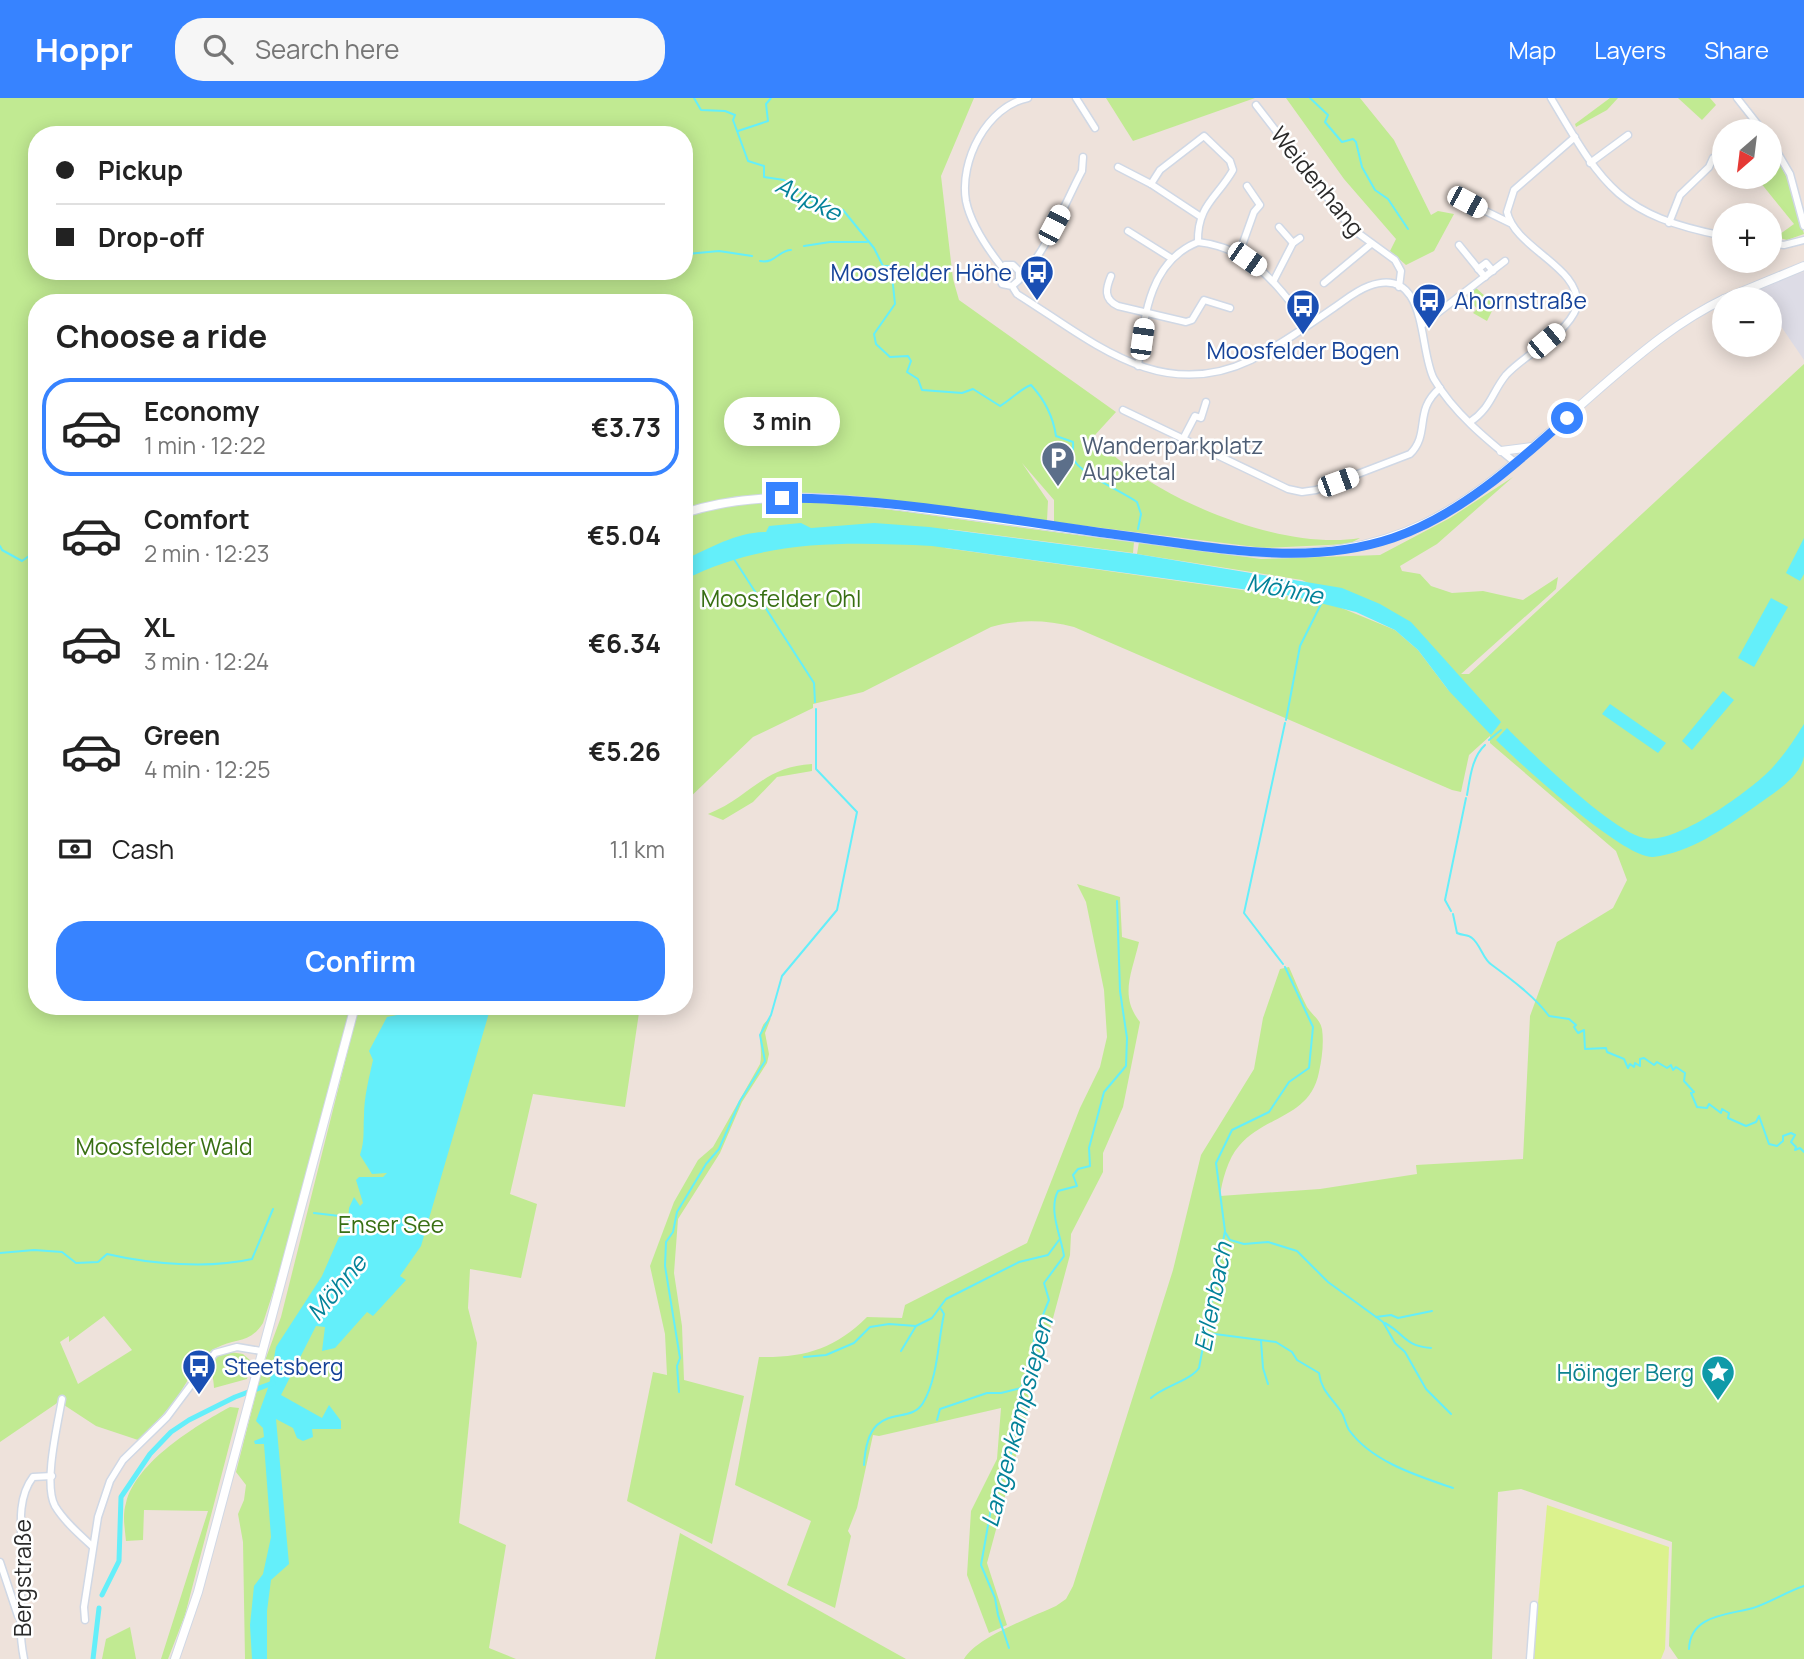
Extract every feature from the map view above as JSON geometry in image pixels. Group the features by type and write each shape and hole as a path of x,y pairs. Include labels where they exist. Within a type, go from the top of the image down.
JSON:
{"main road":[{"path":"1753,287 1804,266"},
{"path":"693,511 758,499 820,498 1237,551 1313,553 1371,544 1421,526 1472,496 1516,463 1646,349 1712,307"},
{"path":"1501,451 1535,446"},
{"path":"174,1659 198,1592 353,1015"}],"street":[{"path":"1028,98 1019,99 989,121 970,161 965,180 966,199 972,221 1002,267 999,279 1004,285 1012,286 1020,274 1029,269 1082,171 1083,158"},
{"path":"1076,98 1095,128"},
{"path":"1551,98 1599,176 1622,197 1669,223 1712,233"},
{"path":"1737,98 1754,119"},
{"name":"Weidenhang","path":"1256,106 1351,229 1399,264 1399,287"},
{"path":"1590,163 1628,135"},
{"path":"1151,184 1169,163 1204,136 1209,137 1230,161 1233,170 1216,190 1201,217 1199,242"},
{"path":"1510,223 1508,206 1514,190 1575,137"},
{"path":"1669,223 1680,195 1712,159"},
{"path":"1782,160 1790,174 1804,226"},
{"path":"1118,167 1151,184 1201,217"},
{"path":"1239,254 1254,212 1260,205 1247,186"},
{"path":"1467,202 1510,223 1573,285 1577,307 1565,325 1505,376 1490,405 1470,422"},
{"path":"1279,227 1293,243"},
{"path":"1128,231 1171,258"},
{"path":"1274,280 1293,243 1300,238"},
{"path":"1782,245 1804,240"},
{"path":"1138,366 1147,312 1160,274 1171,258 1199,242 1239,254 1274,280 1308,326"},
{"path":"1324,283 1371,244"},
{"path":"1458,246 1485,277"},
{"path":"1422,326 1506,261"},
{"path":"1478,269 1486,263 1493,271"},
{"path":"1002,267 1013,265 1020,274"},
{"path":"1111,276 1106,289 1109,301 1147,312 1186,322 1192,320 1204,300 1230,308"},
{"path":"1012,286 1017,294 1084,338 1138,366 1181,374 1224,371 1251,360 1369,286 1399,287 1416,304 1426,359 1440,388 1470,422 1516,463"},
{"path":"1123,410 1288,489 1308,492 1410,454 1420,440 1426,403 1440,388"},
{"path":"1183,439 1195,416 1201,418 1206,402"},
{"path":"85,1620 83,1607 92,1546 110,1481 123,1460 167,1416 206,1362 226,1348 261,1351"},
{"path":"52,1476 62,1398"},
{"name":"Bergstraße","path":"24,1659 18,1616 23,1502 33,1477 52,1476 54,1504 92,1546"},
{"path":"0,1562 18,1616"},
{"path":"1530,1659 1534,1605"}],"shaded area":[{"path":"1804,272 1804,360 1782,328 1782,287 1762,287"}],"green space":[{"name":"Moosfelder Wald","path":"0,98 974,98 941,176 953,279 959,300 1116,412 1095,435 1098,444 1147,480 1204,510 1269,531 1301,538 1360,538 1349,544 1264,548 1054,522 1054,500 1022,463 1048,501 1047,521 783,497 693,512 693,294 28,294 28,1015 353,1015 304,1197 263,1323 258,1330 247,1338 209,1352 171,1405 138,1440 96,1426 64,1405 63,1399 0,1442","holes":["104,1316 132,1350 78,1384 60,1342 69,1336 69,1342"]},
{"path":"1106,98 1255,98 1133,141"},
{"path":"1286,98 1360,98 1394,140 1431,215 1438,211 1454,214 1434,251 1406,265 1390,251 1396,239 1344,179"},
{"path":"1610,98 1618,98 1607,110 1576,127 1575,124"},
{"path":"1678,98 1710,98 1716,105 1702,120"},
{"path":"1782,168 1804,234 1787,240 1782,239 1782,233 1794,224 1782,209 1782,203 1777,203 1766,189 1782,189"},
{"path":"1476,288 1495,305 1487,321 1473,313 1477,309 1467,296"},
{"name":"Moosfelder Ohl","path":"1804,364 1804,1659 1678,1659 1669,1646 1672,1542 1521,1489 1498,1492 1492,1659 964,1659 992,1635 1056,1606 1066,1599 1073,1586 1173,1270 1201,1155 1254,1069 1263,1018 1280,969 1289,967 1307,1007 1321,1026 1323,1045 1319,1072 1306,1099 1250,1136 1235,1151 1224,1177 1220,1196 1320,1189 1417,1174 1416,1165 1523,1159 1530,1016 1557,942 1613,908 1627,880 1616,851 1490,743 1490,736 1469,755 1461,792 1452,790 1074,627 1043,622 991,627 863,692 813,704 813,708 753,737 693,794 693,513 749,503 814,502 1134,542 1133,553 948,529 945,548 1327,602 1395,630 1418,650 1449,691 1423,641 1302,580 1137,554 1139,542 1261,559 1380,555 1450,518 1513,477 1437,544 1400,566 1402,571 1420,574 1431,586 1452,593 1483,591 1523,600 1558,577 1556,589 1461,674 1469,674"},
{"path":"812,764 812,771 777,777 753,802 723,820 708,814 768,777 795,766"},
{"path":"1077,884 1120,897 1122,937 1139,942 1129,993 1130,1003 1140,1022 1123,1107 1103,1153 1103,1172 1071,1234 1070,1255 987,1563 1007,1625 989,1633 967,1575 971,1511 997,1459 1001,1408 879,1436 873,1435 857,1508 848,1531 851,1536 835,1608 787,1585 811,1521 735,1485 759,1357 790,1356 818,1349 843,1337 867,1317 902,1318 905,1305 1027,1243 1080,1108 1100,1067 1107,1037 1104,990 1086,902"},
{"name":"Enser See","path":"357,1015 639,1015 625,1107 533,1094 510,1194 537,1204 521,1278 470,1269 468,1308 477,1343 459,1523 506,1545 489,1648 516,1659 245,1659 243,1542 238,1514 246,1485 236,1472 263,1366 281,1317"},
{"path":"771,1018 765,1033 769,1054 767,1063 742,1102 720,1153 678,1219 674,1273 682,1326 684,1380 744,1396 712,1544 627,1501 653,1372 667,1375 665,1334 650,1266 674,1202 698,1160 713,1147 760,1064 762,1027"},
{"path":"230,1352 243,1354 251,1361 247,1379 214,1388 212,1361"},
{"path":"230,1407 239,1408 185,1615 168,1659 161,1659 208,1511 144,1510 143,1540 126,1541 126,1503 132,1488 154,1460 184,1435"},
{"path":"1547,1505 1669,1547 1665,1649 1661,1659 1533,1659"},
{"path":"680,1533 906,1659 655,1659"},
{"path":"130,1627 136,1659 102,1659 106,1639"}],"water":[{"name":"Möhne","path":"801,523 811,528 874,523 929,527 1137,554 1342,588 1380,604 1411,622 1501,722 1491,735 1449,691 1418,650 1395,630 1356,612 1292,596 932,546 805,546 744,557 693,576 693,556 734,538 766,532 769,526"},
{"path":"1804,538 1804,574 1800,581 1786,573"},
{"path":"1771,598 1788,607 1754,667 1738,658"},
{"path":"1723,691 1734,700 1692,750 1682,741"},
{"path":"1610,704 1666,743 1658,753 1602,714"},
{"path":"1804,724 1804,756 1802,764 1791,779 1706,839 1680,851 1653,857 1619,843 1597,827 1548,788 1496,740 1507,728 1573,790 1613,822 1630,833 1644,838 1657,838 1673,834 1708,817 1755,784 1781,757"},
{"name":"Enser See","path":"488,1015 421,1246 400,1276 406,1280 373,1316 367,1312 335,1348 322,1351 325,1327 316,1326 281,1395 322,1418 329,1405 341,1421 341,1429 312,1429 313,1437 303,1441 297,1438 293,1428 276,1419 289,1564 271,1580 267,1611 267,1659 252,1659 250,1625 254,1586 263,1574 271,1537 264,1444 255,1444 254,1441 264,1437 263,1428 256,1421 269,1385 276,1347 322,1276 339,1237 345,1236 342,1231 348,1225 349,1208 354,1197 360,1206 363,1203 356,1180 359,1177 383,1177 387,1173 372,1174 360,1155 364,1109 373,1060 369,1051 387,1017"}],"waterway":[{"name":"Aupke","path":"694,98 701,110 725,111 735,115 733,120 748,161 764,166 764,177 784,180 810,200 843,210 874,248 883,266 891,266 895,304 874,334 876,344 890,357 908,356 911,361 907,372 918,379 922,390 962,393 973,389 1000,406 1031,385 1048,409 1056,436 1073,442 1076,463 1137,502 1141,514 1138,529"},
{"path":"738,131 768,121 766,104 771,98"},
{"path":"1310,98 1328,115 1325,122 1342,142 1353,139 1356,142 1362,167 1375,190 1388,199 1408,229"},
{"path":"804,246 830,242 867,242"},
{"path":"760,261 769,261 791,250"},
{"path":"693,253 719,251 752,256"},
{"path":"0,546 2,550 22,561 28,557"},
{"path":"734,559 814,683 815,702"},
{"name":"Erlenbach","path":"1286,720 1300,646 1322,602"},
{"path":"679,1392 677,1366 680,1358 665,1266 666,1242 673,1232 677,1212 706,1164 719,1149 740,1101 765,1061 760,1035 771,1015 782,976 837,910 857,812 816,769 816,709"},
{"name":"Erlenbach","path":"1283,964 1244,913 1285,723"},
{"path":"1489,740 1501,730"},
{"path":"1467,795 1474,762 1485,745"},
{"path":"1451,911 1445,900 1466,798"},
{"name":"Langenkampsiepen","path":"1009,1648 995,1598 981,1565 992,1503 1011,1454 1021,1388 1033,1361 1034,1337 1049,1300 1044,1283 1064,1256 1055,1215 1055,1198 1058,1191 1077,1186 1073,1175 1078,1169 1090,1166 1089,1148 1104,1092 1126,1066 1127,1038 1120,991 1117,901"},
{"path":"1453,914 1457,933 1472,938 1489,963 1530,995 1549,1016 1569,1019 1576,1025 1574,1027 1578,1033 1584,1030 1585,1049 1606,1048 1607,1052 1624,1059 1628,1068 1630,1064 1634,1067 1635,1063 1640,1066 1640,1059 1644,1058 1654,1065 1657,1062 1667,1068 1671,1065 1673,1070 1676,1067 1685,1073 1684,1081 1694,1092 1691,1093 1697,1107 1707,1108 1709,1104 1721,1113 1722,1109 1729,1113 1728,1118 1746,1126 1756,1122 1759,1116 1769,1144 1777,1146 1783,1141 1783,1136 1791,1133 1795,1135 1791,1142 1796,1147 1795,1150 1800,1148 1804,1152"},
{"name":"Erlenbach","path":"1151,1398 1195,1373 1199,1368 1225,1231 1216,1163 1232,1130 1269,1112 1289,1082 1309,1068 1313,1027 1285,967"},
{"path":"0,1253 34,1250 62,1252 76,1263 98,1262 107,1254 180,1264 235,1262 252,1259 273,1209"},
{"path":"314,1213 348,1217"},
{"path":"1225,1232 1230,1240 1244,1244 1268,1242 1297,1251 1328,1282 1383,1322 1395,1343 1405,1352 1426,1389 1451,1414"},
{"path":"901,1351 916,1326 932,1318 946,1299 1019,1262 1048,1255 1059,1240"},
{"path":"864,1465 867,1444 880,1422 916,1410 928,1393 935,1371 944,1314 941,1309"},
{"path":"1376,1317 1391,1315 1398,1318 1432,1311"},
{"path":"1385,1323 1415,1345 1431,1348"},
{"path":"804,1357 826,1355 854,1343 870,1327 889,1324 916,1326"},
{"path":"1207,1333 1276,1342 1292,1352 1297,1360 1319,1373 1324,1389 1342,1412 1349,1430 1370,1451 1397,1467 1453,1488"},
{"path":"1261,1341 1263,1368 1268,1384"},
{"path":"102,1595 119,1561 121,1497 150,1454 171,1432 189,1420 235,1397 273,1383"},
{"path":"937,1420 940,1409 987,1393 1021,1388"},
{"path":"1689,1649 1696,1629 1712,1618 1759,1606 1804,1586"},
{"path":"93,1659 99,1608"}],"place":[{"name":"Moosfelder Höhe","path":"1037,302"},
{"name":"Ahornstraße","path":"1429,330"},
{"name":"Moosfelder Bogen","path":"1303,336"},
{"name":"Wanderparkplatz Aupketal","path":"1058,488"},
{"name":"Steetsberg","path":"199,1396"},
{"name":"Höinger Berg","path":"1718,1402"}],"route":[{"path":"782,498 878,503 1237,551 1297,554 1329,552 1394,538 1434,520 1499,477 1567,418"}]}
